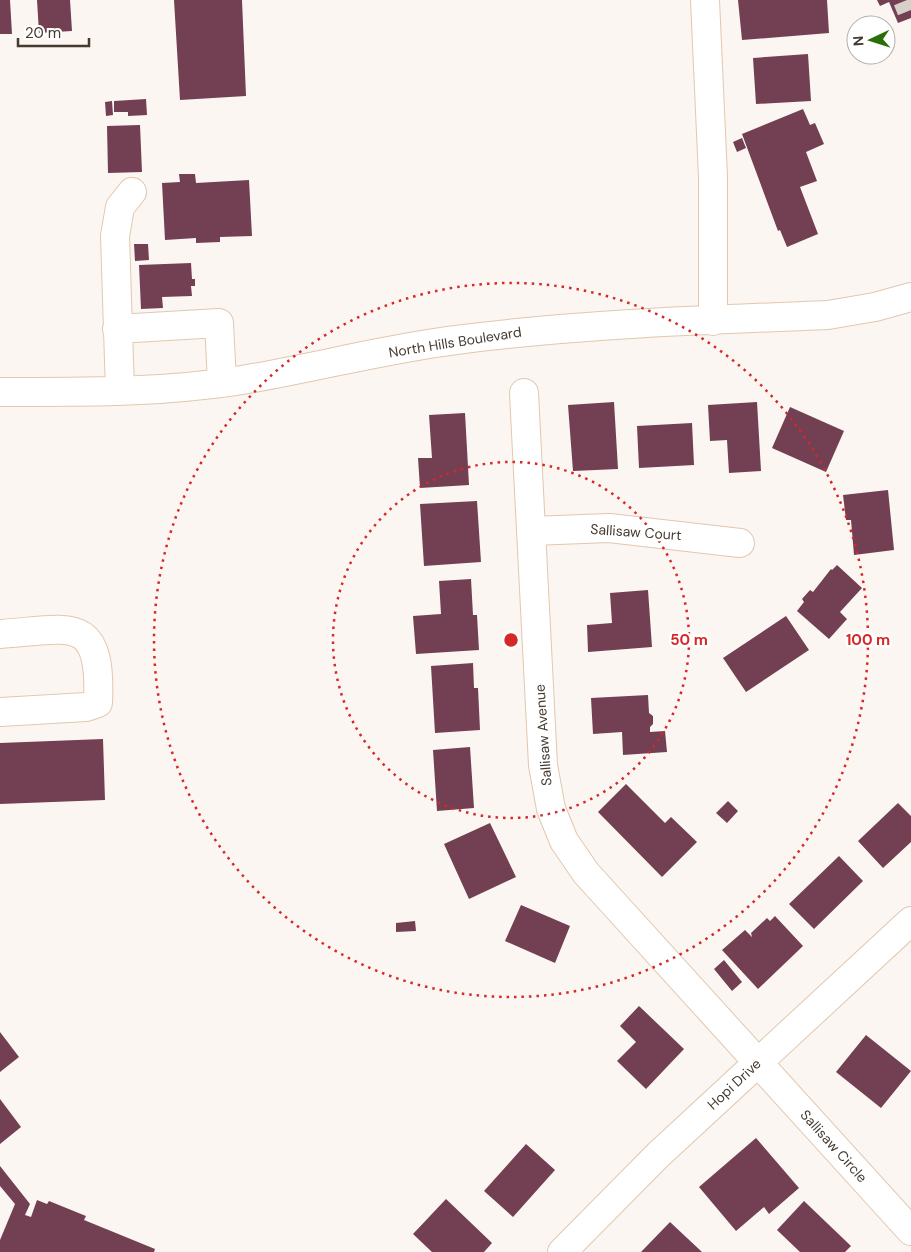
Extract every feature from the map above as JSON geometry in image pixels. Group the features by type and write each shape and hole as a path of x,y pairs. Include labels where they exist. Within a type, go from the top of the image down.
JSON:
{"street":[{"path":"705,0 713,177 713,320"},
{"path":"120,391 115,236 120,208 132,192"},
{"name":"North Hills Boulevard","path":"0,392 120,391 222,383 462,339 533,330 828,315 875,307 911,297"},
{"path":"117,330 219,323 222,383"},
{"name":"Sallisaw Avenue","path":"524,393 543,765 551,809 564,841 586,873 758,1062"},
{"name":"Sallisaw Court","path":"532,531 609,528 740,543"},
{"path":"0,634 68,629 81,633 92,643 99,672 98,703 86,708 0,712"},
{"name":"Hopi Drive","path":"562,1252 658,1155 911,921"},
{"name":"Sallisaw Circle","path":"758,1062 911,1231"}],"building":[{"path":"0,0 10,0 12,34 0,34"},
{"path":"37,0 70,0 72,31 39,33"},
{"path":"174,0 242,0 246,96 180,100"},
{"path":"738,0 827,0 829,33 742,40"},
{"path":"877,0 911,0 911,18 898,23 889,2 880,6"},
{"path":"808,54 811,101 756,104 753,58"},
{"path":"146,99 147,115 128,116 128,112 114,112 114,101"},
{"path":"112,101 113,115 106,116 105,102"},
{"path":"803,109 810,125 815,123 824,144 806,152 817,181 800,187 818,234 787,247 780,230 778,231 742,134"},
{"path":"140,125 142,172 108,173 107,126"},
{"path":"742,138 746,148 737,152 733,142"},
{"path":"179,174 195,174 196,183 249,180 252,236 220,237 220,242 196,243 196,238 165,240 162,183 180,182"},
{"path":"134,244 148,244 149,260 135,261"},
{"path":"191,263 192,279 195,279 195,286 191,286 192,296 162,297 163,308 141,309 139,265"},
{"path":"614,402 618,469 573,471 568,405"},
{"path":"757,402 761,471 729,473 727,440 710,441 708,405"},
{"path":"790,407 844,431 826,472 772,448"},
{"path":"465,413 469,485 420,488 418,458 432,458 429,415"},
{"path":"692,423 694,465 639,468 637,426"},
{"path":"888,490 894,550 854,555 851,520 846,520 843,495"},
{"path":"477,501 481,562 424,566 420,504"},
{"path":"837,565 862,588 840,612 847,619 829,639 797,611 804,602 802,599 810,590 813,592 831,569"},
{"path":"471,579 473,615 477,615 479,650 416,654 413,616 441,614 439,581"},
{"path":"648,590 652,647 588,652 587,625 612,623 610,593"},
{"path":"786,616 809,650 746,692 723,658"},
{"path":"473,663 474,688 478,688 480,730 435,733 431,666"},
{"path":"648,695 649,713 653,716 650,732 665,731 667,752 623,755 622,732 593,734 591,698"},
{"path":"103,739 105,800 0,804 0,743"},
{"path":"470,747 474,808 437,811 433,750"},
{"path":"626,784 665,823 671,817 697,842 662,877 598,812"},
{"path":"728,801 738,811 727,823 716,813"},
{"path":"898,803 911,816 911,842 883,868 858,841"},
{"path":"490,823 516,877 469,899 444,844"},
{"path":"839,856 863,881 814,929 789,904"},
{"path":"521,905 570,926 555,963 505,941"},
{"path":"775,916 803,946 758,989 722,950 745,930 752,937 751,933 767,918 770,921"},
{"path":"415,921 416,931 396,932 396,923"},
{"path":"724,960 742,982 732,991 714,969"},
{"path":"639,1006 684,1049 646,1089 617,1061 636,1042 620,1026"},
{"path":"0,1032 19,1057 0,1072"},
{"path":"866,1035 911,1071 881,1108 836,1072"},
{"path":"0,1099 21,1127 0,1144"},
{"path":"756,1138 799,1188 769,1214 764,1207 736,1231 699,1187"},
{"path":"526,1144 555,1170 513,1217 484,1191"},
{"path":"0,1166 30,1204 25,1215 31,1217 37,1200 47,1204 49,1201 86,1216 84,1220 155,1249 154,1252 0,1252 0,1240 15,1204 0,1186"},
{"path":"446,1199 492,1243 484,1252 432,1252 413,1234"},
{"path":"804,1201 851,1246 845,1252 800,1252 777,1230"},
{"path":"670,1222 702,1252 641,1252"}],"tunnel":[{"path":"907,0 911,10"}]}
